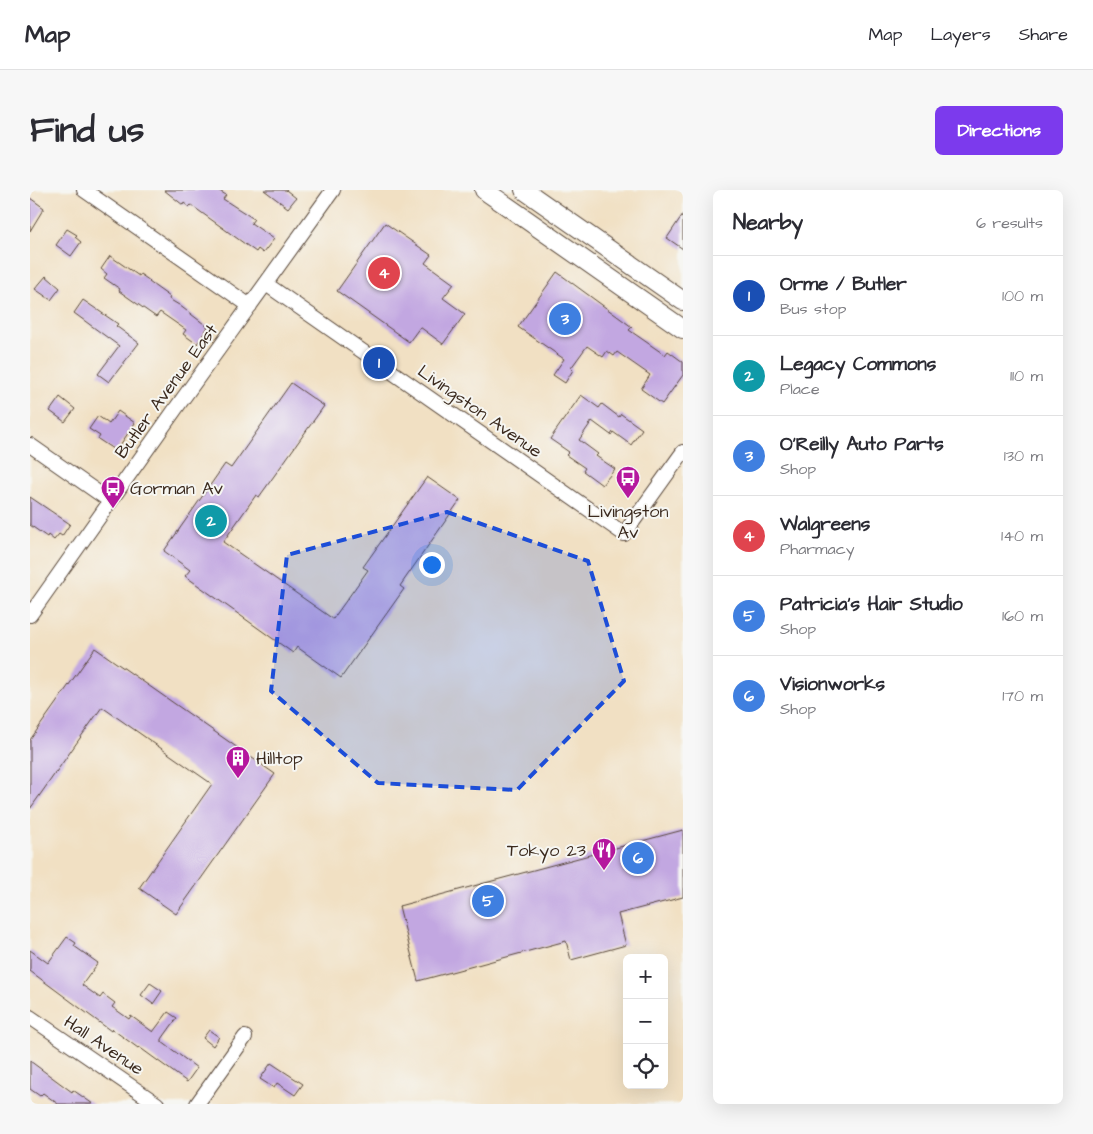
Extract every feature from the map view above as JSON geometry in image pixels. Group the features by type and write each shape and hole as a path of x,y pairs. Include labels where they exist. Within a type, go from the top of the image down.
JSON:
{"main road":[{"path":"484,190 683,329"},
{"path":"524,190 683,301"}],"street":[{"path":"84,190 250,306"},
{"name":"Butler Avenue East","path":"30,615 333,190"},
{"name":"Livingston Avenue","path":"266,284 624,534 683,452"},
{"path":"30,445 110,501"},
{"name":"Hall Avenue","path":"30,1017 157,1104"},
{"path":"197,1104 245,1037"}],"highlighted area":[{"path":"447,512 588,561 624,681 517,790 378,783 271,691 287,555"}],"building":[{"path":"164,190 218,190 226,195 223,199 254,219 251,223 274,239 263,253 258,249 256,252 191,205 189,207 184,203 183,205"},
{"path":"264,190 286,190 296,198 288,208"},
{"path":"30,198 44,208 30,231"},
{"path":"683,214 683,249 667,238"},
{"path":"385,223 431,255 425,263 454,284 443,298 465,314 443,344 420,327 409,342 337,291"},
{"path":"67,229 77,235 75,237 81,242 71,256 56,245"},
{"path":"110,256 139,276 140,274 150,281 170,297 169,299 208,327 197,344 183,334 186,330 160,312 156,317 104,278 107,274 101,269"},
{"path":"557,272 632,327 629,330 665,355 668,351 683,362 683,375 662,404 641,389 650,375 617,352 614,356 607,351 603,357 587,346 571,368 573,370 565,383 553,375 564,359 518,327"},
{"path":"46,276 60,288 51,300 35,289"},
{"path":"83,300 118,324 116,326 139,343 109,382 98,374 119,346 74,313"},
{"path":"291,383 324,406 259,497 256,495 223,542 333,619 368,570 363,567 427,477 460,500 400,586 404,589 341,678 297,647 293,653 185,576 190,570 164,551 225,464 231,468"},
{"path":"581,395 599,408 602,404 619,417 621,414 642,429 631,445 613,432 611,435 592,421 579,440 598,454 596,456 615,469 602,485 583,471 585,468 566,455 569,452 550,439"},
{"path":"60,397 75,409 65,422 50,411"},
{"path":"118,411 135,423 116,451 98,439 100,436 89,429 98,416 109,424"},
{"path":"30,497 70,524 62,536 59,534 54,540 30,525"},
{"name":"Hilltop","path":"95,648 275,774 176,914 139,888 212,784 102,707 30,809 30,740"},
{"path":"683,830 683,897 618,914 626,945 571,960 566,941 418,981 399,906"},
{"path":"67,937 76,943 74,946 98,963 82,985 100,998 103,994 115,1003 112,1007 129,1019 131,1016 153,1032 168,1012 177,1018 162,1039 162,1042 197,1068 187,1082 139,1047 112,1029 111,1031 30,971 30,950 48,963"},
{"path":"150,983 162,991 153,1004 141,995"},
{"path":"209,1030 219,1037 213,1046 203,1038"},
{"path":"30,1061 72,1092 73,1090 93,1104 58,1104 43,1093 40,1096 30,1089"},
{"path":"271,1063 303,1084 295,1095 277,1083 274,1088 260,1079"}],"place":[{"name":"Walgreens","path":"384,273"},
{"name":"O'Reilly Auto Parts","path":"565,319"},
{"name":"Orme / Butler","path":"379,363"},
{"name":"Livingston Av","path":"628,499"},
{"name":"Gorman Av","path":"113,509"},
{"name":"Legacy Commons","path":"211,521"},
{"name":"Hilltop","path":"238,779"},
{"name":"Visionworks","path":"638,858"},
{"name":"Tokyo 23","path":"604,871"},
{"name":"Patricia's Hair Studio","path":"488,901"}]}
